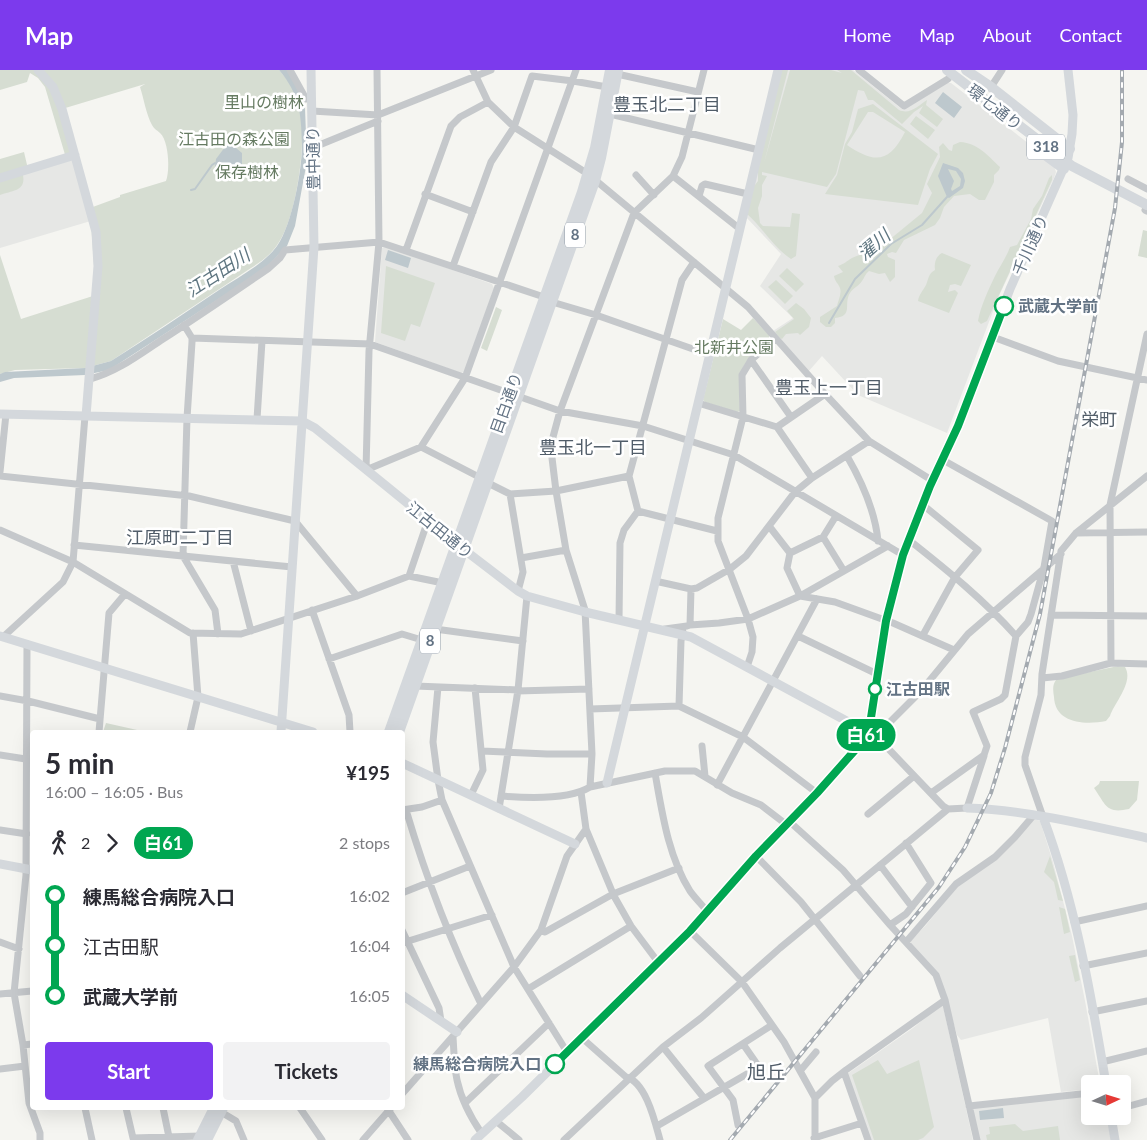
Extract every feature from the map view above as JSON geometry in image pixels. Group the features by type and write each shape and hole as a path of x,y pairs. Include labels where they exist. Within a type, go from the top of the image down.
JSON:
{"main road":[{"path":"940,70 955,73 991,88 1070,149"},
{"name":"目白通り","path":"591,178 607,87 615,71"},
{"name":"目白通り","path":"400,730 483,480 591,178 601,158 610,114 615,71"},
{"path":"955,73 1064,169"},
{"name":"環七通り","path":"955,73 1074,160 1147,198"},
{"name":"環七通り","path":"955,73 1072,166 1146,209"},
{"name":"目白通り","path":"390,730 422,640 460,546"},
{"path":"201,1139 218,1110"}],"street":[{"path":"1,636 63,582 73,562 98,266 94,220 75,155 53,87 38,70"},
{"path":"290,70 306,99 311,98"},
{"name":"豊中通り","path":"282,728 314,247 311,70"},
{"path":"377,70 379,242 370,344 366,470 422,447 466,378 576,70"},
{"path":"312,148 475,73 491,70"},
{"path":"590,787 592,754 590,690 584,612 566,550 556,491 552,449 553,437 560,411 634,213 673,176 682,157 704,70"},
{"path":"607,783 778,70"},
{"path":"859,70 904,106 955,73"},
{"path":"991,88 1002,71 1011,70"},
{"name":"千川通り","path":"478,1137 690,931 756,856 871,734 877,674 886,621 903,555 993,337 1010,289 1064,169 1070,149 1073,114 1068,70"},
{"path":"615,71 698,92"},
{"path":"475,73 488,102 514,127 591,178 748,307 869,441 933,481"},
{"path":"453,266 491,162 514,127 532,76 607,87"},
{"path":"406,250 451,126 460,117 488,102"},
{"path":"312,111 378,118"},
{"path":"610,114 759,150"},
{"path":"0,178 75,155"},
{"path":"636,175 654,195"},
{"path":"673,176 740,228"},
{"path":"1128,179 1147,189"},
{"path":"698,196 702,186 705,184 748,194"},
{"path":"425,194 473,212"},
{"path":"90,378 102,376 116,370 270,268 285,250 379,242 710,355"},
{"path":"638,511 629,476 682,280 694,262"},
{"path":"184,325 192,338 187,418 183,556 215,610 218,634"},
{"path":"1111,662 1110,504 1147,334"},
{"path":"993,337 1058,362 1147,380"},
{"path":"192,338 370,344 560,411 643,426 734,455 903,555"},
{"path":"747,667 752,652 752,637 748,619 718,540 718,518 743,417 742,375 751,360 775,339"},
{"path":"258,419 262,340"},
{"path":"751,360 791,417"},
{"path":"777,427 825,394"},
{"path":"698,403 777,427 812,478"},
{"path":"0,472 3,414 302,421"},
{"name":"江古田通り","path":"302,421 314,428 460,546 527,596 584,612 682,635 702,642 871,734"},
{"path":"655,582 691,589 697,588 730,569 746,556 795,492 812,478 869,441"},
{"path":"422,447 510,494 556,491 629,476"},
{"path":"847,456 861,479 877,524 878,540"},
{"path":"943,460 1052,522 1044,567 1031,614 1028,622 1016,636 1005,695 1002,700 973,712 987,746 967,808"},
{"path":"0,476 185,496 295,522 356,596"},
{"path":"1104,1075 1074,922 1056,855 1025,765 1025,757 1040,695 1061,551 1076,533 1110,504 1147,477"},
{"path":"510,494 523,572 518,591"},
{"path":"923,505 978,550 955,577 923,635"},
{"path":"638,511 717,532"},
{"path":"619,620 620,542 624,530 638,511"},
{"path":"790,553 823,537 836,516"},
{"path":"409,576 428,520"},
{"path":"769,526 790,553 788,568 800,596"},
{"path":"0,530 73,562 193,634 242,634 356,596 409,576 444,583"},
{"path":"1076,533 1147,532"},
{"path":"823,537 844,571"},
{"path":"909,540 994,611 1016,636"},
{"path":"74,545 292,567"},
{"path":"661,630 748,619 800,596 888,546"},
{"path":"521,558 566,550"},
{"path":"1061,554 968,634 943,666 871,734 880,740 942,806 948,809 984,808 1043,817 1147,838 1147,843"},
{"path":"233,561 251,631"},
{"path":"679,706 682,635 689,626 691,589"},
{"path":"99,730 109,613 125,594"},
{"path":"499,809 517,690 527,596"},
{"path":"800,596 835,602 923,635 954,650"},
{"path":"717,785 818,599"},
{"path":"312,610 348,715 350,730"},
{"path":"1052,615 1147,616"},
{"path":"434,629 523,641"},
{"path":"190,730 198,697 193,634"},
{"path":"329,659 402,634 422,640"},
{"path":"1,636 198,697 282,728 298,730"},
{"path":"798,636 877,674"},
{"path":"27,644 30,760 27,834 29,869 14,993 26,1066 30,1106"},
{"path":"1042,678 1062,676 1111,662 1147,664"},
{"path":"415,686 517,690 590,690"},
{"path":"438,687 433,742 442,800 514,967 567,1052"},
{"path":"471,795 483,770 475,688"},
{"path":"0,696 100,719"},
{"path":"590,709 679,706 743,738 817,793"},
{"path":"702,746 705,776"},
{"path":"482,751 592,754"},
{"path":"0,755 30,760"},
{"path":"931,793 984,755"},
{"path":"405,764 575,844"},
{"path":"501,796 536,798 581,792 590,787 665,771 695,771 717,785 761,805 789,823 843,870 936,975 945,1000 977,1140"},
{"path":"655,773 663,816 679,868 690,891 707,911"},
{"path":"868,814 914,776"},
{"path":"581,792 586,829 613,894 631,926 658,962"},
{"path":"405,810 422,807 442,800"},
{"path":"564,1140 663,1047 701,1018 815,918 948,809"},
{"path":"405,813 446,929 481,1004"},
{"path":"906,942 956,884 995,857 1033,816"},
{"path":"405,1090 514,967 541,930 568,856 586,829"},
{"path":"0,830 27,834"},
{"path":"890,925 906,914 931,883 906,844"},
{"path":"756,856 815,918 860,976"},
{"path":"0,864 29,869"},
{"path":"880,865 912,907"},
{"path":"405,892 470,866"},
{"path":"541,930 545,932 613,894 679,868"},
{"path":"1074,922 1147,906"},
{"path":"441,1021 439,1008 405,942 492,915"},
{"path":"528,989 631,926"},
{"path":"690,931 742,982 784,1042 815,1098 814,1139 862,1123"},
{"path":"0,942 19,949"},
{"path":"1084,966 1147,953"},
{"path":"0,994 30,990"},
{"path":"405,997 441,1021 455,1035 456,1079 478,1137"},
{"path":"815,1098 832,1081 945,1000"},
{"path":"1092,1012 1147,1000"},
{"path":"465,1103 549,1023"},
{"path":"738,1125 733,1100 708,1066 772,1025"},
{"path":"582,1038 641,1088 660,1140"},
{"path":"23,1045 30,1044"},
{"path":"656,1126 759,1067 743,1044"},
{"path":"663,1047 704,1098"},
{"path":"1102,1062 1147,1051"},
{"path":"800,1071 816,1052"},
{"path":"0,1069 26,1066"},
{"path":"844,1072 868,1140"},
{"path":"969,1106 1081,1094"},
{"path":"1131,1105 1147,1101"},
{"path":"32,1110 40,1133 40,1140"},
{"path":"85,1110 92,1140"},
{"path":"126,1110 133,1138 169,1137 201,1139"},
{"path":"163,1110 169,1137"},
{"path":"220,1110 236,1121 244,1140"},
{"path":"301,1110 322,1140"},
{"path":"363,1140 388,1110"},
{"path":"390,1110 408,1140"},
{"path":"496,1121 519,1140"},
{"path":"1112,1125 1115,1140"}],"shaded area":[{"path":"279,70 288,70 302,97 305,108 307,161 295,226 287,246 265,269 109,370 85,375 14,378 0,382 0,374 5,372 85,368 111,361 250,270 271,253 282,237 292,212 302,155 301,123 298,105 291,88"},
{"path":"782,70 853,70 903,110 947,83 951,83 1051,161 1054,166 1056,172 1054,178 998,298 947,433 858,395 822,356 808,372 773,331 793,318 760,286 781,254 745,216"},
{"path":"943,92 962,107 954,118 935,103"},
{"path":"228,143 242,153 242,164 237,167 215,167 216,159"},
{"path":"75,155 94,220 0,248 0,178"},
{"path":"943,163 958,168 963,173 965,181 963,188 949,198 938,176","holes":["948,169 956,171 961,179 960,186 952,191 954,181"]},
{"path":"385,246 492,284 494,288 464,372 461,373 375,342 382,248"},
{"path":"388,250 411,258 408,268 385,260"},
{"path":"1035,819 1040,821 1053,862 1072,936 1098,1075 1081,1075 1081,1090 1061,1092 1048,1018 961,1040 957,1035 943,986 909,943 960,883"},
{"path":"941,1005 943,1006 973,1140 871,1140 847,1074 913,1028"},
{"path":"1081,1096 1081,1125 1108,1125 1111,1140 980,1140 973,1110 976,1107"},
{"path":"1003,1108 1004,1118 980,1120 979,1111"}],"green space":[{"name":"江古田の森公園","path":"0,70 279,70 292,87 300,107 302,138 299,176 295,196 291,214 279,242 270,254 259,263 111,361 85,368 15,370 0,374 0,255 21,319 96,295 90,208 120,197 120,195 166,181 168,164 165,142 150,121 140,87 145,84 62,109 75,155 66,158 45,87 38,78 30,73 27,82 0,90"},
{"path":"782,70 788,70 764,163 790,70 831,70 842,73 837,70 851,70 899,110 910,111 927,100 926,105 943,119 937,127 919,113 923,106 902,124 873,100 868,100 864,91 858,90 836,174 827,187 762,172 762,175 767,176 762,185 762,196 758,208 760,223 763,226 790,227 792,213 800,214 796,256 791,259 779,249 747,214 752,189 758,181 758,170"},
{"path":"873,104 938,154 930,169 918,205 825,194 837,175 845,144 852,132 858,109","holes":["868,112 873,112 905,132 893,150 881,157 866,155 847,145"]},
{"path":"916,116 935,130 928,139 910,124"},
{"path":"960,142 977,147 1000,167 994,175 994,182 985,200 979,200 970,194 954,196 944,207 935,225 904,240 896,253 887,254 888,257 895,260 895,277 890,282 885,273 879,274 869,271 861,283 850,293 844,315 835,318 835,323 831,327 826,327 820,322 820,317 837,306 840,290 834,276 843,272 838,266 866,252 872,244 876,248 883,245 922,213 932,193 927,184 940,157 939,147 943,143 952,151 953,145"},
{"path":"24,152 28,169 22,171 23,182 21,186 18,189 0,195 0,159"},
{"path":"1052,175 1052,180 987,321 981,324 978,321 981,309 995,276 1010,247 1017,245 1031,219 1033,209 1042,196"},
{"path":"1143,230 1147,231 1147,258 1138,256"},
{"path":"942,253 971,265 961,286 950,285 948,292 955,290 958,293 949,313 918,301 930,275 935,270 937,258"},
{"path":"386,266 435,283 420,327 411,324 405,341 381,333"},
{"path":"787,268 804,284 796,292 779,276"},
{"path":"776,280 793,296 785,304 768,287"},
{"path":"796,303 811,318 809,327 800,335 798,333 786,334 782,339 775,332 794,319 787,311"},
{"path":"496,307 502,310 487,351 481,348"},
{"name":"北新井公園","path":"753,318 769,335 769,339 751,356 742,370 739,386 740,411 737,412 705,402 703,400 723,319 741,330"},
{"path":"1118,666 1125,667 1127,673 1126,685 1106,721 1090,723 1073,721 1060,713 1056,706 1053,692 1057,679"},
{"path":"106,723 137,730 104,730"},
{"path":"1100,781 1139,781 1137,800 1129,809 1116,810 1107,807 1094,788"},
{"path":"1050,856 1063,901 1058,900 1054,882 1044,872"},
{"path":"1059,907 1065,909 1070,932 1064,934"},
{"path":"1075,955 1080,980 1075,982 1069,956"},
{"path":"878,1060 887,1074 919,1060 934,1127 923,1138 918,1140 874,1140 852,1075"},
{"path":"1015,1124 1023,1131 1058,1126 1060,1140 987,1140 986,1135 990,1134 989,1127"}],"waterway":[{"path":"191,190 195,189 215,163"},
{"name":"濯川","path":"829,323 855,279 891,244 922,225 947,197"}],"railway":[{"path":"730,1140 939,887 965,847 991,793 1005,748 1040,614 1115,208 1122,142 1122,70"}],"bus line":[{"name":"白61","path":"555,1064 690,931 864,739 870,724 886,621 903,555 930,486 958,426 1004,306"}],"place":[{"name":"武蔵大学前","path":"1004,306"},
{"name":"江古田駅","path":"875,689"},
{"name":"練馬総合病院入口","path":"555,1064"}],"district":[{"name":"豊玉北二丁目","path":"667,105"},
{"name":"豊玉上一丁目","path":"829,388"},
{"name":"栄町","path":"1099,420"},
{"name":"豊玉北一丁目","path":"593,448"},
{"name":"江原町二丁目","path":"180,538"},
{"name":"旭丘","path":"766,1072"}],"park label":[{"name":"里山の樹林","path":"264,102"},
{"name":"保存樹林","path":"247,172"}],"water label":[{"name":"江古田川","path":"218,273"}]}
